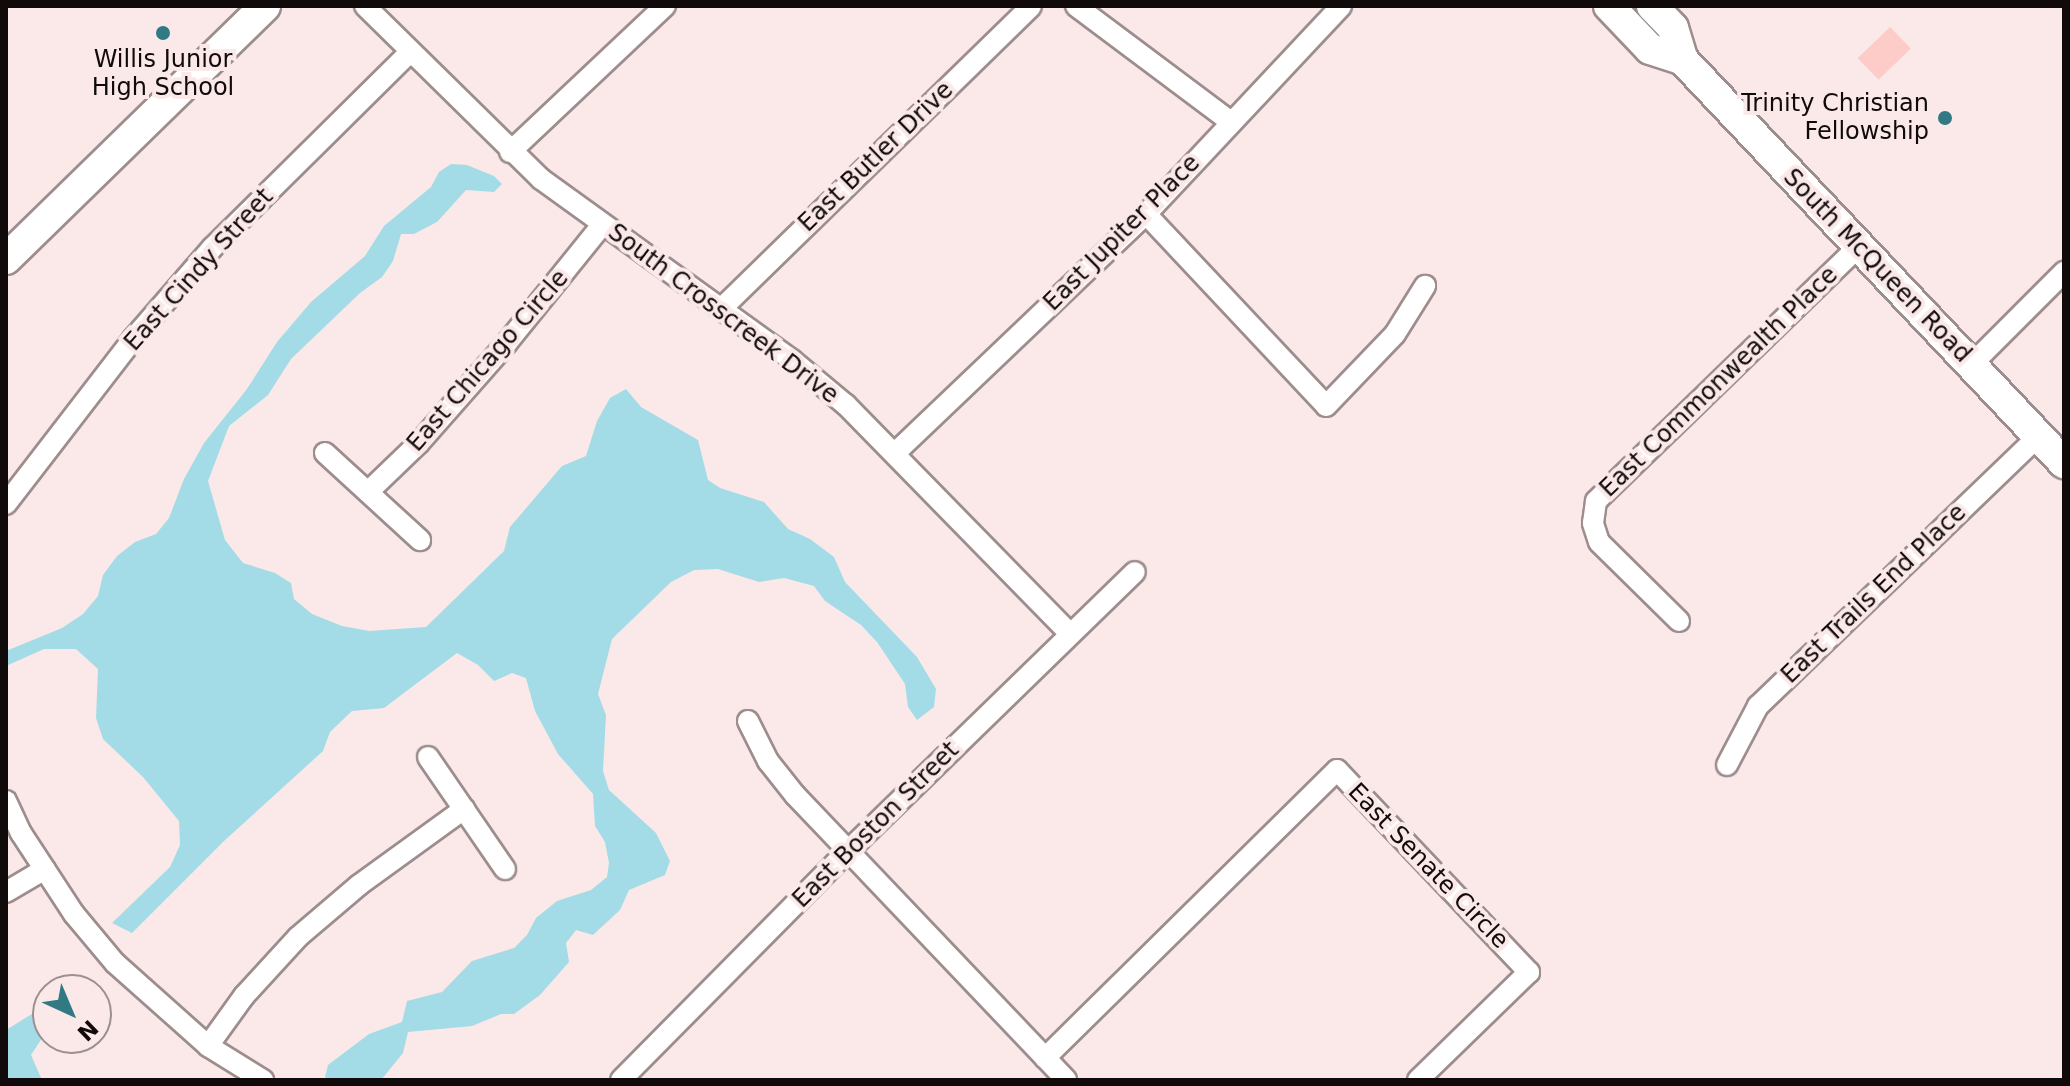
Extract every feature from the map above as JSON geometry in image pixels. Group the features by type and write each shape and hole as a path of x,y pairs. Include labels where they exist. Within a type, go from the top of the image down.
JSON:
{"main road":[{"path":"6,259 265,6"},
{"name":"South McQueen Road","path":"1609,6 1650,49 1683,60"},
{"name":"South McQueen Road","path":"1652,6 1673,28 1683,60 1858,247 2056,451"}],"street":[{"name":"South Crosscreek Drive","path":"365,6 510,152 602,225 792,360 895,453 1070,634"},
{"path":"510,152 665,6"},
{"name":"East Butler Drive","path":"721,309 1031,6"},
{"path":"1076,6 1231,122"},
{"name":"East Jupiter Place","path":"895,453 1146,214 1341,6"},
{"name":"East Cindy Street","path":"6,504 133,339 212,248 410,52"},
{"path":"1146,214 1326,406 1395,334 1425,286"},
{"name":"East Chicago Circle","path":"368,492 388,476 458,399 602,225"},
{"name":"East Commonwealth Place","path":"1679,621 1599,542 1593,523 1596,501 1858,247"},
{"path":"1971,365 2064,272"},
{"name":"East Trails End Place","path":"1727,765 1758,706 2056,451"},
{"path":"325,453 420,540"},
{"name":"East Boston Street","path":"621,1080 848,851 1135,572"},
{"path":"748,721 768,761 795,795 1066,1080"},
{"path":"428,757 505,869"},
{"name":"East Senate Circle","path":"1045,1058 1337,770 1529,972 1418,1080"},
{"path":"6,801 74,914 115,963 208,1046 263,1080"},
{"path":"208,1046 244,996 298,937 359,885 464,809"},
{"path":"6,892 45,869"}],"shaded area":[{"path":"1890,27 1911,49 1878,80 1858,58"}],"water":[{"path":"451,164 467,165 494,176 502,184 494,192 466,190 437,222 414,234 401,234 393,261 382,277 360,293 291,359 268,395 229,426 208,481 225,540 243,563 275,573 291,583 294,599 312,614 342,626 369,631 426,627 504,551 510,527 562,466 586,456 597,421 610,398 626,389 641,407 698,440 708,480 720,488 764,502 788,529 810,539 834,557 845,582 917,657 936,689 934,707 917,720 908,707 905,684 877,642 861,625 825,601 814,586 784,578 759,582 718,569 694,570 671,582 612,639 598,694 606,715 603,771 609,790 656,833 670,861 665,875 629,890 620,910 593,935 576,930 566,943 569,962 540,995 514,1014 501,1014 472,1026 408,1032 403,1053 381,1080 329,1080 325,1077 328,1065 369,1034 402,1022 407,1001 442,992 472,961 514,948 527,935 536,918 557,901 591,890 607,877 609,863 605,842 595,826 593,794 558,754 535,711 526,678 512,673 494,681 478,665 457,653 384,708 352,711 330,732 323,751 224,841 132,933 112,923 170,867 180,845 179,821 143,777 103,739 96,718 98,669 76,649 44,649 6,666 6,651 62,628 83,614 98,596 103,575 117,556 135,542 156,534 169,518 184,479 204,443 247,389 277,342 311,302 365,256 384,226 431,187 439,172"},
{"path":"32,1014 31,1055 42,1080 6,1080 6,1030"}],"place":[{"name":"Willis Junior High School","path":"163,33"},
{"name":"Trinity Christian Fellowship","path":"1945,118"}]}
